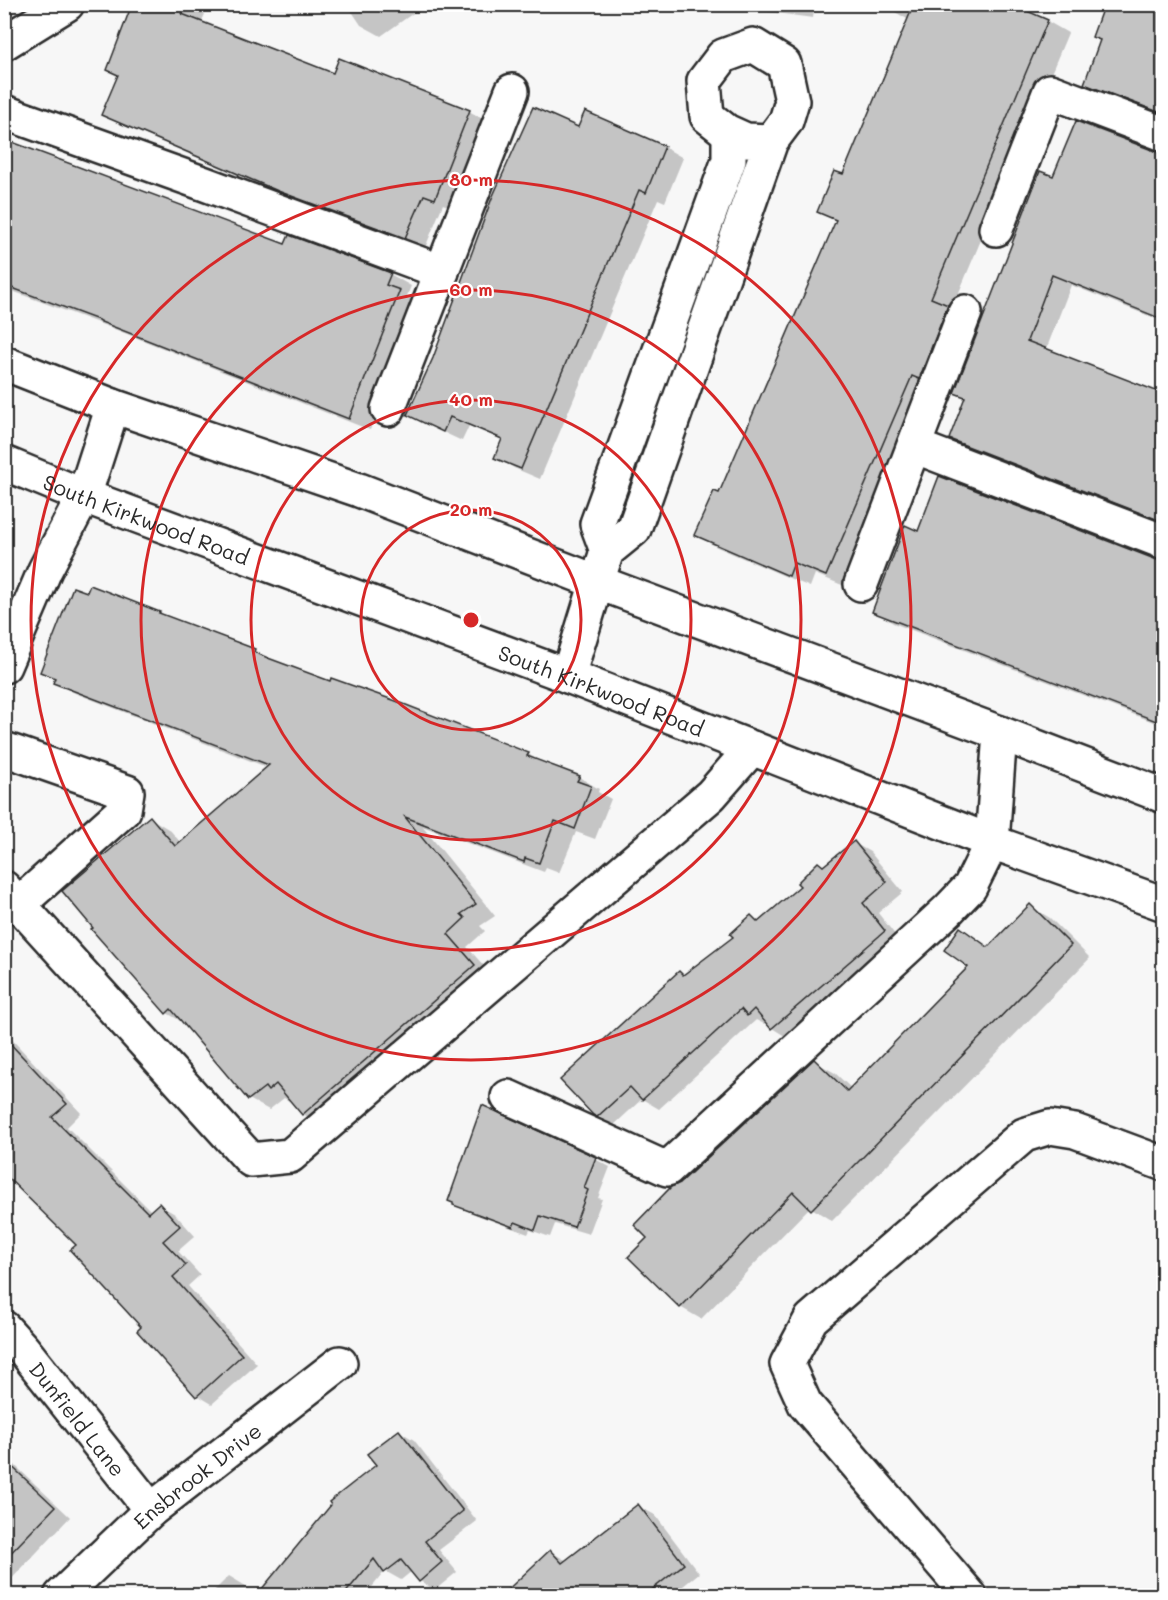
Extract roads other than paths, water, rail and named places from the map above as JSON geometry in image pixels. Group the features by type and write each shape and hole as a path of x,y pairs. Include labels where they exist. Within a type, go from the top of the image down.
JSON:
{"main road":[{"path":"4,43 67,4"},
{"path":"568,676 607,551 634,529 771,141 786,121 792,100 784,64 753,45 723,56 705,81 707,116 729,133 746,140 771,141"},
{"path":"388,409 512,91"},
{"path":"996,229 1050,91 1164,134"},
{"path":"4,112 442,272"},
{"path":"607,551 597,524 729,160 729,133"},
{"path":"861,584 965,312"},
{"path":"4,363 113,405 359,490 1164,796"},
{"path":"4,666 45,570 84,496 113,405"},
{"path":"914,446 1164,542"},
{"name":"South Kirkwood Road","path":"4,463 84,496 568,676 992,842 1164,904"},
{"path":"508,1096 667,1169 948,910 970,887 992,842 1000,733"},
{"path":"4,749 127,792 124,810 12,896 251,1160 290,1156 711,795 752,748"},
{"path":"970,1596 805,1404 787,1364 811,1319 1024,1136 1050,1127 1075,1131 1164,1164"},
{"name":"Dunfield Lane","path":"4,1328 150,1510"},
{"name":"Ensbrook Drive","path":"61,1596 150,1510 340,1363"}]}
